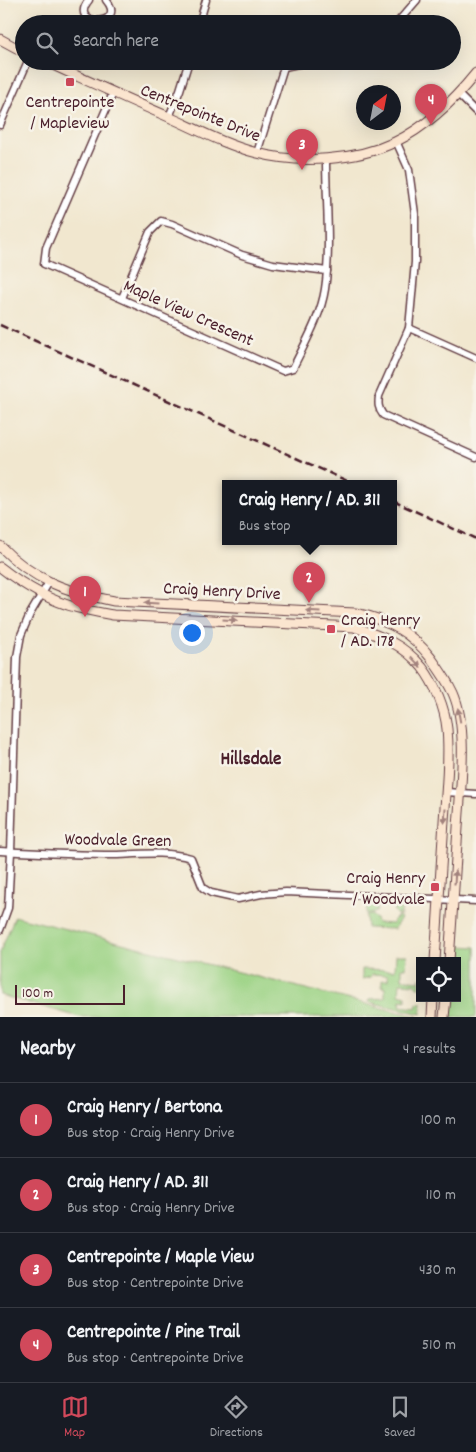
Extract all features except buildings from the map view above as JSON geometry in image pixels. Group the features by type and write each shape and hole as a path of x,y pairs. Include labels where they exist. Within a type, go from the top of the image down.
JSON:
{"street":[{"path":"87,15 85,6 89,0"},
{"path":"106,0 110,11 108,15"},
{"path":"202,15 206,0"},
{"path":"404,15 417,0"},
{"path":"0,39 15,47"},
{"path":"0,125 24,70"},
{"name":"Centrepointe Drive","path":"63,70 232,145 278,158 302,160 326,159 372,151 396,141 427,121 458,95 476,73"},
{"path":"169,117 186,70"},
{"path":"257,153 283,70"},
{"name":"Maple View Crescent","path":"113,93 46,248 44,264 283,372 293,368 317,315 325,291 327,271 326,159"},
{"path":"458,95 476,112"},
{"path":"396,141 409,170 415,214 415,262 409,328 379,396 379,410 383,415 476,457"},
{"path":"122,298 150,232 161,221 250,258 273,264 327,271"},
{"path":"409,328 476,358"},
{"name":"Craig Henry Drive","path":"0,546 21,566 49,582 80,594 114,601 355,613 377,618 407,634 421,646 445,676 454,695 460,715 462,737 449,957"},
{"name":"Craig Henry Drive","path":"0,567 16,580 42,594 78,608 113,615 354,626 388,639 406,651 422,667 433,684 442,706 447,729 446,792 435,957"},
{"path":"0,930 8,908 18,657 21,635 49,582"},
{"path":"446,792 476,794"},
{"path":"0,851 11,852"},
{"name":"Woodvale Green","path":"11,852 181,855 191,858 203,888 207,892 238,900 261,894 286,892 440,898"},
{"path":"440,898 476,901"},
{"path":"432,1017 433,1002"},
{"path":"444,1017 446,1002"}],"green space":[{"path":"363,900 401,902 401,915 397,915 393,907 377,906 377,911 372,914 366,914 367,904"},
{"path":"366,915 372,915 377,923 393,924 393,921 398,916 401,918 394,929 367,928"},
{"path":"15,916 418,1017 79,1017 0,995 0,952"},
{"path":"457,946 476,947 476,1017 451,1017 453,1002 461,1002 461,957 456,957"},
{"path":"396,955 407,955 406,968 402,968 402,979 416,981 416,984 400,983 399,994 406,996 406,1001 401,1000 400,1006 416,1008 417,1004 422,1002 421,1014 369,1002 370,999 385,998 385,987 382,987 382,980 388,980 388,975 372,974 371,977 362,979 362,969 395,970"}],"railway":[{"path":"0,325 345,480"},
{"path":"397,503 476,539"}],"place":[{"name":"Centrepointe / Mapleview","path":"70,82"},
{"name":"Centrepointe / Pine Trail","path":"431,125"},
{"name":"Centrepointe / Maple View","path":"302,170"},
{"name":"Craig Henry / AD. 311","path":"309,603"},
{"name":"Craig Henry / Bertona","path":"85,617"},
{"name":"Craig Henry / AD. 178","path":"331,629"},
{"name":"Craig Henry / Woodvale","path":"435,887"}],"district":[{"name":"Hillsdale","path":"251,757"}]}
